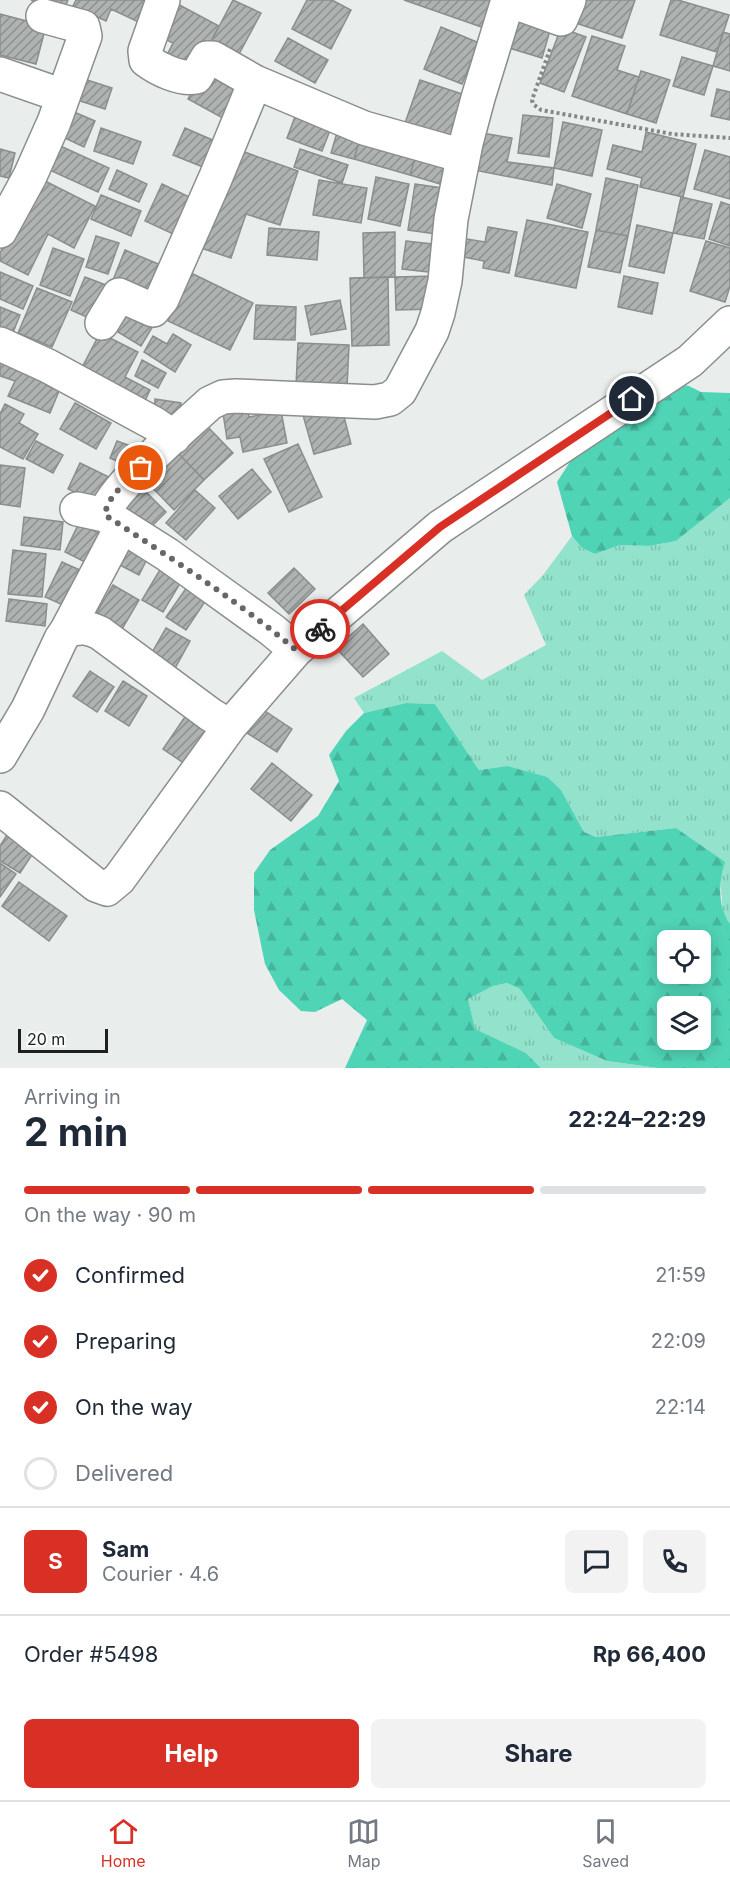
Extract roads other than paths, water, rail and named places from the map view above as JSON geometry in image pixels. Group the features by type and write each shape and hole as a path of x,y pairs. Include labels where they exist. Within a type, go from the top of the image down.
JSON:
{"street":[{"path":"163,0 145,51 146,60 156,68 189,78 196,77 207,58 210,57 255,82 364,129 463,156"},
{"path":"0,756 14,710 67,630 101,517 106,508 124,484 210,403 223,397 236,396 375,402 390,399 400,391 432,331 438,313 445,281 451,219 463,156 508,0 565,9"},
{"path":"4,213 30,176 54,122 85,36 83,27 43,15"},
{"path":"0,74 63,96"},
{"path":"102,323 119,295 153,310 162,299 255,82"},
{"path":"0,808 96,885 107,889 119,879 230,726 296,650 440,527 690,361 730,323"},
{"path":"0,344 48,366 155,424 174,437"},
{"path":"101,517 195,574 296,650"},
{"path":"67,630 88,627 100,633 211,715 230,726"}]}
